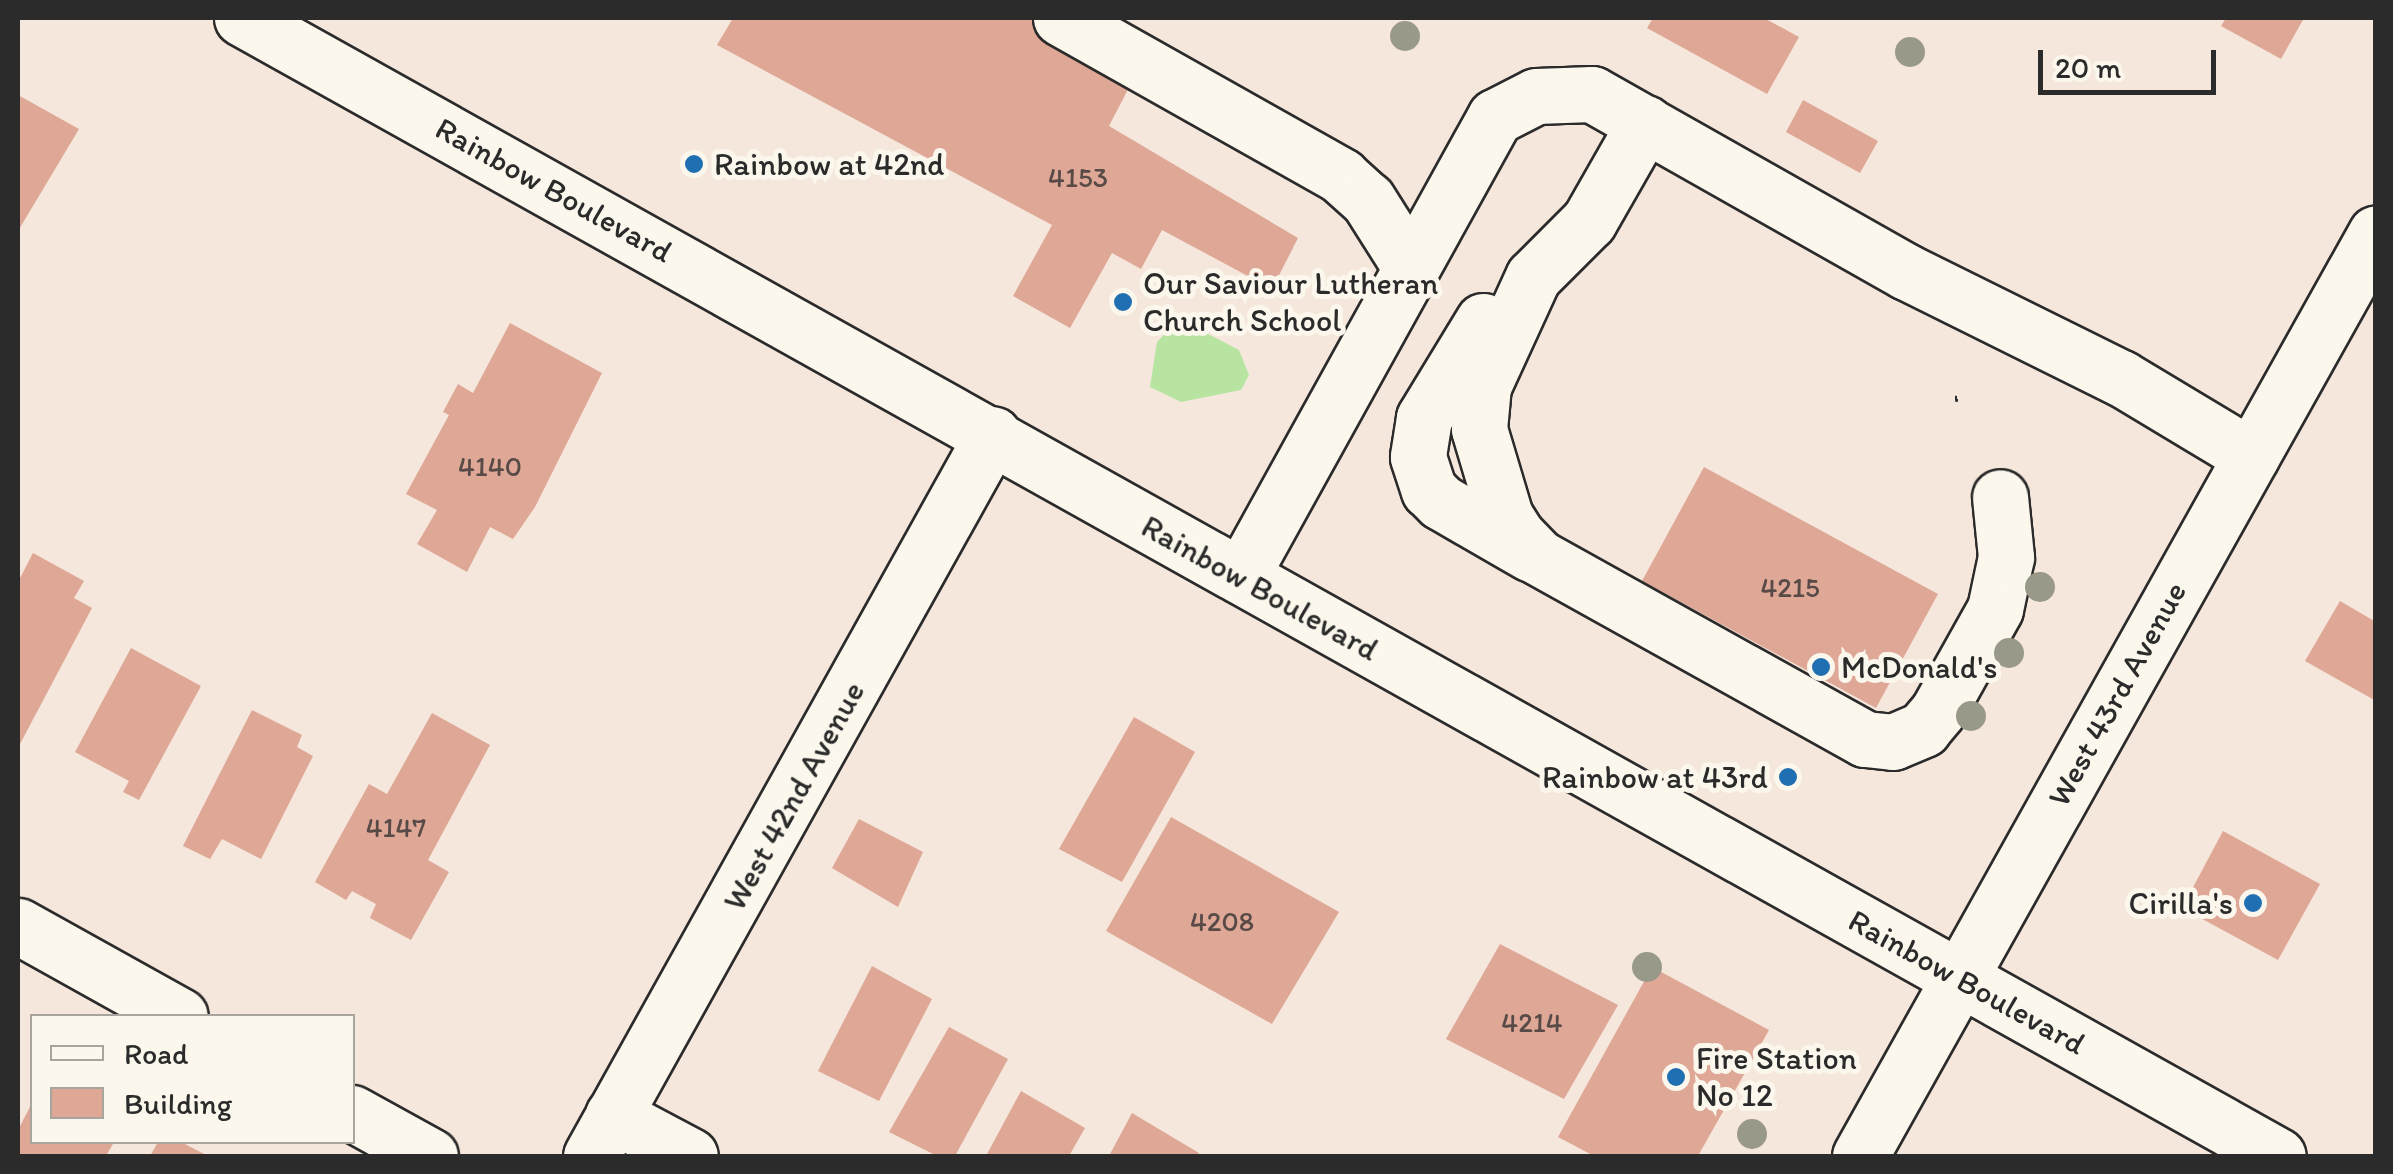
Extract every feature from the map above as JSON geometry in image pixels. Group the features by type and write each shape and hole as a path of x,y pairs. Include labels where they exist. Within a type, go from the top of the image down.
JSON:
{"street":[{"path":"1061,18 1341,176 1368,200 1411,268"},
{"name":"Rainbow Boulevard","path":"253,20 2278,1156"},
{"path":"1241,576 1494,117 1536,96 1592,94 1906,272 2121,378 2251,456"},
{"path":"1645,124 1589,221 1533,277 1478,410 1505,516 1538,557 1865,739 1893,742 1923,729 1938,711 1995,610 2006,557 2000,497"},
{"name":"West 43rd Avenue","path":"1860,1156 2376,233"},
{"name":"West 42nd Avenue","path":"602,1136 993,434"},
{"path":"18,926 176,1014"},
{"path":"355,1115 430,1156"},
{"path":"602,1136 690,1156"}],"green space":[{"path":"1179,319 1239,350 1249,375 1241,390 1181,402 1150,387 1157,342"}],"building":[{"path":"733,18 1041,18 1138,70 1109,126 1298,238 1272,289 1162,230 1141,269 1112,253 1070,328 1013,296 1052,225 717,45"},
{"path":"1653,18 1764,18 1799,37 1767,94 1647,28"},
{"path":"2226,18 2304,18 2281,59 2221,26"},
{"path":"18,95 79,129 18,231"},
{"path":"1803,100 1878,141 1860,173 1786,132"},
{"path":"510,323 602,373 535,507 513,539 490,527 467,572 417,544 437,510 406,494 449,415 443,412 458,384 473,393"},
{"path":"1704,467 1938,594 1876,708 1642,581"},
{"path":"33,553 84,581 74,598 92,608 20,744 18,582"},
{"path":"2340,601 2376,622 2376,701 2305,661"},
{"path":"131,648 201,686 139,800 123,792 129,781 75,752"},
{"path":"252,710 302,735 297,747 313,756 261,859 222,839 210,859 183,846"},
{"path":"432,713 490,745 428,860 449,872 411,940 370,918 376,904 352,891 346,900 315,882 369,784 387,794"},
{"path":"1134,717 1195,752 1122,882 1059,849"},
{"path":"1171,817 1339,912 1272,1024 1106,931"},
{"path":"859,819 923,852 898,907 832,868"},
{"path":"2223,831 2320,884 2278,960 2182,908"},
{"path":"1500,944 1618,1005 1564,1099 1446,1039"},
{"path":"872,966 932,999 879,1101 818,1071"},
{"path":"1652,967 1769,1030 1698,1156 1594,1156 1558,1137"},
{"path":"949,1027 1008,1059 955,1156 937,1156 889,1132"},
{"path":"1021,1091 1085,1128 1069,1156 986,1156"},
{"path":"30,1107 30,1144 113,1144 106,1156 18,1156 18,1130"},
{"path":"1132,1113 1199,1153 1109,1156"},
{"path":"157,1144 185,1144 208,1156 150,1156"}],"place":[{"name":"Rainbow at 42nd","path":"694,164"},
{"name":"Our Saviour Lutheran Church School","path":"1123,302"},
{"name":"McDonald's","path":"1821,667"},
{"name":"Rainbow at 43rd","path":"1788,777"},
{"name":"Cirilla's","path":"2253,903"},
{"name":"Fire Station No 12","path":"1676,1077"}]}
